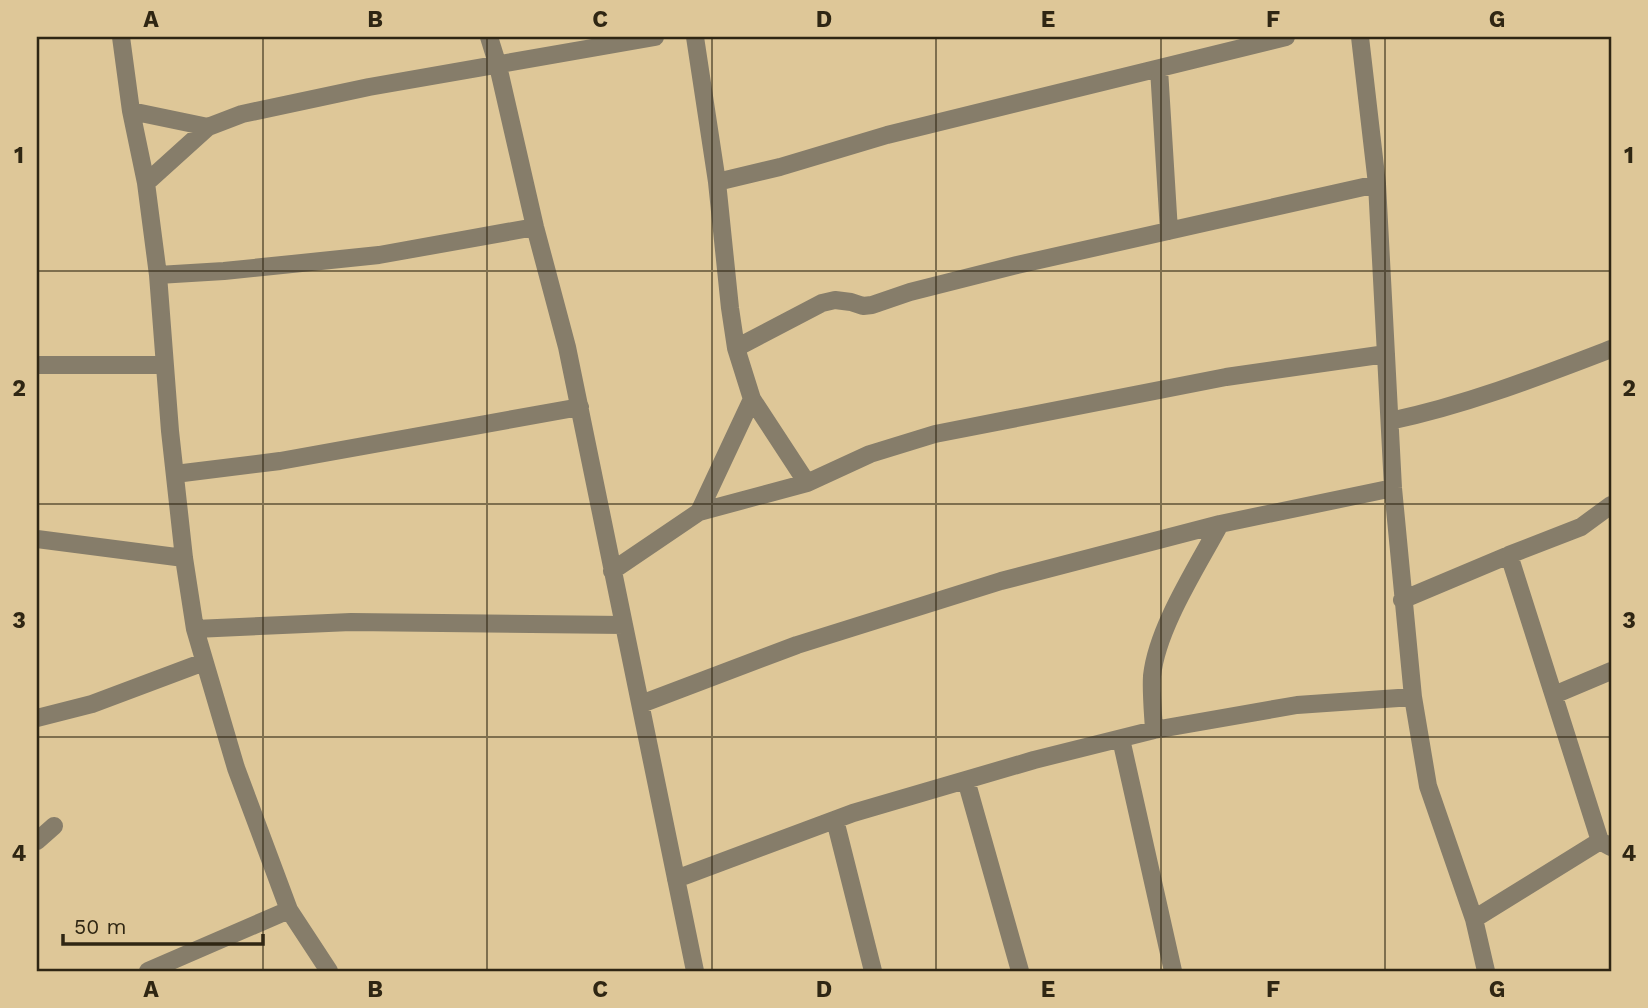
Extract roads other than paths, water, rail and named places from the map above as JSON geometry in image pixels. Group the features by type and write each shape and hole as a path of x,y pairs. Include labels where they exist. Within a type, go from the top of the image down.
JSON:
{"street":[{"path":"121,37 131,111 146,183 158,275 163,365 184,558 195,629 236,768 289,910 328,971"},
{"path":"489,37 564,334 695,971"},
{"path":"146,183 208,127 272,106 655,37"},
{"path":"695,37 717,182 736,348 752,399 807,483"},
{"path":"717,182 780,167 887,135 1286,37"},
{"path":"1360,37 1377,184 1393,488 1413,697 1428,786 1474,919 1486,971"},
{"path":"1159,69 1169,231"},
{"path":"131,111 208,127"},
{"path":"736,348 822,303 835,300 863,306 872,305 909,292 1004,268 1377,184"},
{"path":"158,275 379,255 535,227"},
{"path":"1390,421 1438,411 1488,395 1611,349"},
{"path":"612,571 699,512 807,483 870,454 935,434 1226,377 1386,354"},
{"path":"37,365 163,365"},
{"path":"699,512 752,399"},
{"path":"175,474 292,459 579,407"},
{"path":"641,704 797,645 1001,581 1220,524 1393,488"},
{"path":"1402,600 1581,527 1611,505"},
{"path":"1154,730 1152,677 1156,654 1168,624 1220,524"},
{"path":"37,539 184,558"},
{"path":"1474,919 1606,844 1509,555"},
{"path":"195,629 351,622 624,625"},
{"path":"37,718 92,704 204,662"},
{"path":"1554,695 1611,671"},
{"path":"676,879 835,820 1034,760 1154,730 1297,705 1413,697"},
{"path":"1121,739 1173,971"},
{"path":"967,780 1020,971"},
{"path":"835,820 873,971"},
{"path":"37,841 54,826"},
{"path":"148,971 289,910"}]}
